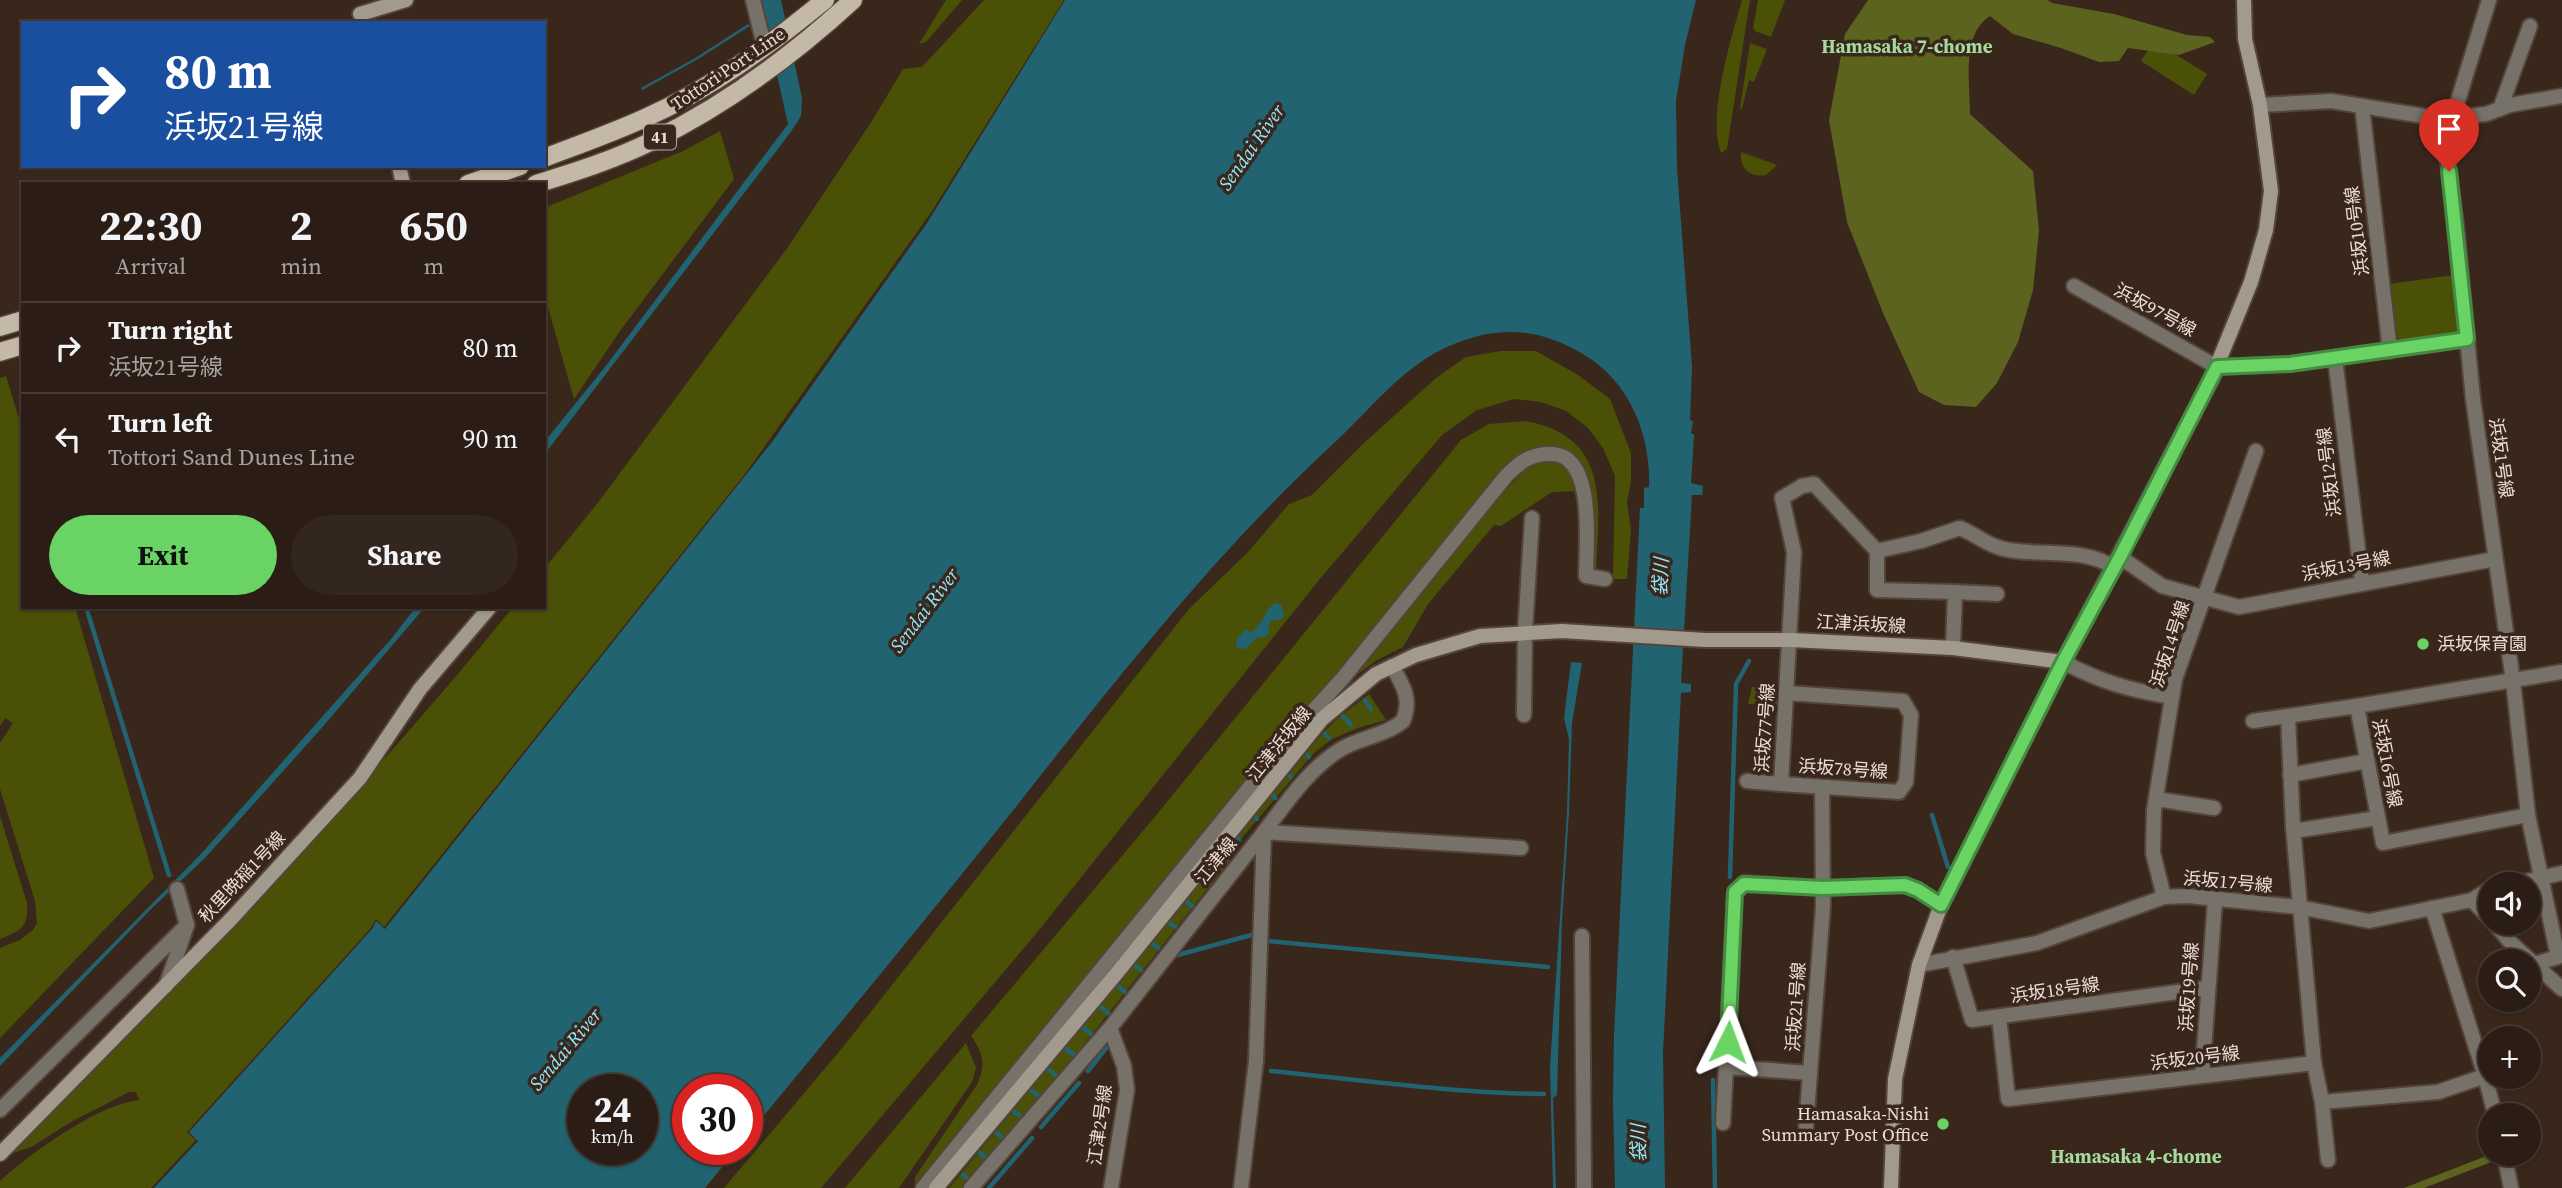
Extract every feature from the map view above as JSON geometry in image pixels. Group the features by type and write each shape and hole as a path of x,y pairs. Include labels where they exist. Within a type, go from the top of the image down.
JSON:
{"main road":[{"name":"Tottori Port Line","path":"546,157 646,118 701,88 766,47 825,0"},
{"name":"Tottori Port Line","path":"541,182 650,142 701,115 797,49 853,0"},
{"path":"474,182 514,168"},
{"path":"0,327 21,321"},
{"path":"0,352 21,346"}],"street":[{"path":"360,12 406,0"},
{"path":"753,0 766,47"},
{"path":"1891,1188 1895,1079 1919,965 1941,905 2063,662 2217,367 2251,282 2266,230 2271,191 2260,105 2245,39 2244,0"},
{"path":"2447,118 2489,0"},
{"path":"2500,109 2530,26"},
{"path":"2260,105 2331,101 2447,118 2486,114 2562,96"},
{"name":"浜坂10号線","path":"2362,106 2390,351"},
{"name":"浜坂1号線","path":"2447,118 2467,339 2528,814 2539,872"},
{"name":"浜坂97号線","path":"2074,286 2217,367"},
{"path":"2217,367 2245,367 2335,358 2467,339"},
{"name":"浜坂12号線","path":"2335,358 2362,582"},
{"name":"浜坂14号線","path":"2164,897 2153,853 2155,799 2175,679 2256,452"},
{"path":"923,1188 1302,723 1343,678 1506,476 1524,459 1541,453 1558,454 1571,461 1581,475 1586,576 1605,579"},
{"name":"浜坂77号線","path":"1747,781 1781,784 1794,552 1782,498 1802,486 1814,484 1877,551"},
{"path":"1524,715 1525,632 1532,518"},
{"name":"浜坂13号線","path":"1877,551 1921,541 1959,528 1989,546 2009,550 2085,555 2117,562 2162,586 2239,607 2495,559"},
{"path":"1877,551 1877,590 1997,594"},
{"path":"1953,648 1955,592"},
{"name":"秋里晩稲1号線","path":"0,1154 232,918 360,778 410,702 488,609"},
{"name":"江津浜坂線","path":"936,1188 1116,974 1322,719 1376,674 1392,666 1435,648 1480,636 1525,632 1953,648 2063,662"},
{"path":"2063,662 2099,680 2130,690 2172,697"},
{"path":"1264,832 1309,776 1325,761 1351,744 1384,733 1404,721 1408,700 1406,690 1392,666"},
{"name":"浜坂16号線","path":"2528,814 2383,843 2357,706 2562,672"},
{"name":"浜坂78号線","path":"1781,784 1899,792 1906,782 1911,715 1903,701 1786,692"},
{"path":"2253,721 2357,706"},
{"path":"2288,716 2299,907 2314,1063 2322,1101 2328,1160"},
{"path":"2290,775 2367,761"},
{"name":"浜坂21号線","path":"1726,1068 1810,1073 1823,888 1822,787"},
{"path":"2155,799 2214,808"},
{"path":"2293,827 2300,830 2378,818"},
{"path":"1264,832 1521,848"},
{"name":"江津線","path":"971,1188 1110,1028 1264,832"},
{"name":"江津線","path":"1241,1188 1256,1061 1264,832"},
{"path":"2541,878 2562,873"},
{"name":"浜坂1号線","path":"2541,882 2560,957 2541,962"},
{"path":"1723,1123 1735,892 1744,884 1823,888 1905,885 1941,905"},
{"path":"166,986 187,925 177,889"},
{"name":"浜坂17号線","path":"1919,965 2037,943 2164,897 2188,896 2299,907 2369,921 2472,900"},
{"path":"2478,896 2472,900 2478,906"},
{"name":"浜坂19号線","path":"2202,1076 2215,900"},
{"path":"2432,908 2478,1054"},
{"path":"0,1110 187,925"},
{"path":"2506,935 2520,949"},
{"path":"1582,936 1584,1188"},
{"name":"浜坂18号線","path":"1953,957 1972,1020 2207,988"},
{"path":"2541,970 2562,989"},
{"name":"浜坂20号線","path":"1999,1017 2008,1099 2314,1063"},
{"name":"江津2号線","path":"1110,1028 1124,1066 1127,1090 1111,1188"},
{"path":"1806,1127 1810,1073"},
{"path":"2322,1101 2438,1092 2478,1078"},
{"path":"2507,1166 2511,1188"}],"green space":[{"path":"946,0 962,0 926,42 919,44"},
{"path":"984,0 1064,0 932,211 745,474 384,927 376,919 370,929 187,1132 196,1140 151,1188 0,1188 0,1181 65,1132 104,1111 139,1100 136,1092 129,1092 69,1123 33,1146 8,1155 115,1050 252,905 458,674 511,609 546,609 546,567 597,504 788,247 870,124 903,69 922,67"},
{"path":"1742,0 1750,0 1727,149 1721,153 1717,137 1719,98"},
{"path":"1758,0 1785,0 1771,37 1753,28"},
{"path":"1868,0 2048,0 2052,3 2114,14 2187,35 2210,37 2215,42 2179,55 2128,48 2119,61 2099,62 2013,34 1990,16 1981,24 1971,47 1969,60 1970,114 2033,171 2039,230 2033,290 2018,342 1997,383 1976,407 1944,405 1919,392 1883,313 1847,222 1829,120 1845,34"},
{"path":"2154,41 2207,74 2194,95 2141,61"},
{"path":"1750,43 1767,49 1754,82 1749,80 1742,109 1740,108"},
{"path":"720,131 734,179 620,331 574,399 546,300 546,207 683,151"},
{"path":"1741,152 1777,165 1766,175 1755,175 1744,167"},
{"path":"2454,275 2459,328 2454,336 2403,342 2396,336 2389,284"},
{"path":"1501,351 1536,351 1578,375 1610,399 1631,453 1631,480 1627,503 1631,529 1627,579 1613,579 1615,476 1603,448 1588,428 1566,411 1541,402 1514,399 1477,410 1442,435 1319,580 1035,935 821,1188 724,1188 743,1165 763,1165 763,1142 843,1047 1189,609 1248,552 1289,504 1312,495 1364,443 1436,378 1466,357"},
{"path":"6,376 21,425 21,609 76,609 154,878 0,1038 0,948 20,940 33,930 37,923 35,901 0,789 0,743 13,723 5,718 0,726 0,378"},
{"path":"1526,421 1554,430 1574,443 1587,459 1598,500 1596,574 1590,572 1589,496 1586,475 1572,455 1538,448 1292,725 1150,896 963,1133 915,1183 915,1177 978,1083 982,1058 971,1036 1158,813 1461,440 1489,424"},
{"path":"1556,460 1567,465 1578,491 1552,492 1501,526 1494,525 1428,604 1403,647 1377,660 1346,683 1469,528 1533,462"},
{"path":"1752,687 1778,689 1779,704 1748,704"},
{"path":"1369,694 1386,720 1332,739 1314,753 1229,853 1231,859 1062,1072 964,1188 949,1188 1321,735"},
{"path":"0,816 27,903 27,911 22,927 0,939"},
{"path":"966,1043 976,1068 972,1082 899,1188 845,1188"},
{"path":"2478,1159 2478,1166 2481,1166 2424,1188 2404,1188"}],"water":[{"path":"760,0 781,0 802,98 801,116 546,452 546,441 605,367 788,124"},
{"path":"1065,0 1696,0 1676,101 1677,169 1692,367 1690,420 1693,421 1691,433 1694,435 1691,483 1703,486 1702,495 1692,495 1681,683 1691,684 1691,692 1681,693 1663,1053 1665,1188 1615,1188 1614,1035 1640,508 1644,508 1644,488 1649,487 1646,448 1641,429 1625,395 1599,366 1583,354 1549,338 1499,332 1447,347 1415,366 1247,529 1128,666 763,1117 763,1074 672,1074 672,1165 724,1165 705,1188 154,1188 198,1141 189,1132 372,929 376,921 385,929 772,442 927,223"},
{"path":"748,24 750,26 698,59 643,90 641,88 697,57"},
{"path":"1275,603 1281,605 1284,615 1281,619 1270,621 1265,637 1256,639 1246,649 1237,648 1236,640 1245,630 1251,632 1255,629"},
{"path":"414,609 423,609 205,858 151,909 0,1066 0,1058 201,854"},
{"path":"1571,662 1582,663 1572,723 1557,1095 1553,1098 1556,1188 1553,1188 1550,1066 1567,813 1569,739 1564,718"}],"waterway":[{"path":"87,609 169,875"},
{"path":"1730,877 1736,684 1749,661"},
{"path":"1365,700 1371,709"},
{"path":"1343,716 1351,725"},
{"path":"1325,734 1329,738"},
{"path":"1932,815 1948,867"},
{"path":"1220,859 1226,864"},
{"path":"1203,880 1209,885"},
{"path":"1186,901 1192,906"},
{"path":"1169,923 1175,927"},
{"path":"1174,956 1255,934"},
{"path":"1268,941 1548,967"},
{"path":"1152,943 1158,948"},
{"path":"1135,965 1141,970"},
{"path":"1118,986 1125,992"},
{"path":"1101,1007 1108,1013"},
{"path":"1084,1028 1091,1034"},
{"path":"1088,1071 1110,1043"},
{"path":"1066,1049 1074,1055"},
{"path":"1049,1070 1057,1076"},
{"path":"1271,1071 1442,1089 1544,1094"},
{"path":"1713,1080 1715,1188"},
{"path":"1041,1127 1079,1083"},
{"path":"1032,1091 1040,1097"},
{"path":"1015,1112 1023,1118"},
{"path":"997,1133 1004,1139"},
{"path":"989,1188 1032,1138"},
{"path":"980,1153 987,1159"},
{"path":"963,1175 969,1180"}],"place":[{"name":"浜坂保育園","path":"2423,644"},
{"name":"Hamasaka-Nishi Summary Post Office","path":"1943,1124"}],"district":[{"name":"Hamasaka 7-chome","path":"1907,46"},
{"name":"Hamasaka 4-chome","path":"2136,1156"}],"route":[{"path":"1728,1042 1735,892 1744,884 1823,888 1905,885 1941,905 2063,662 2217,367 2290,364 2467,339 2449,171"}],"water label":[{"name":"Sendai River","path":"1251,147"},
{"name":"袋川","path":"1660,577"},
{"name":"Sendai River","path":"924,610"},
{"name":"Sendai River","path":"565,1049"},
{"name":"袋川","path":"1638,1143"}]}
